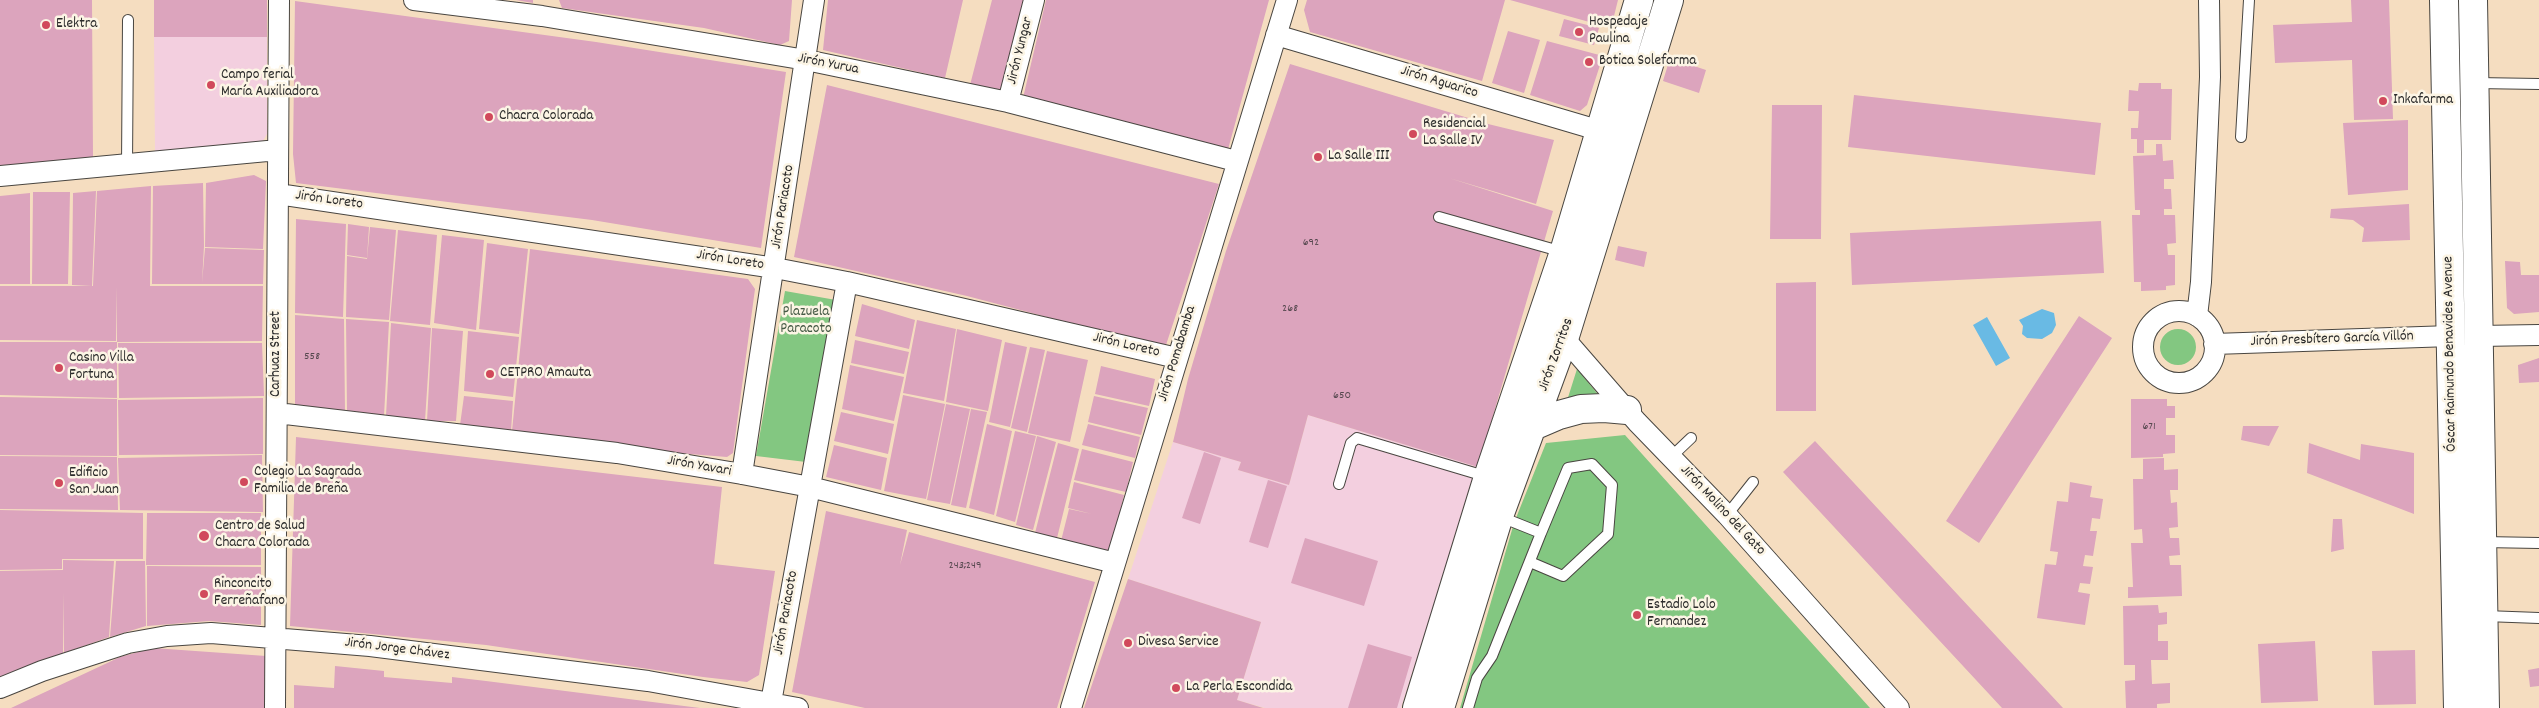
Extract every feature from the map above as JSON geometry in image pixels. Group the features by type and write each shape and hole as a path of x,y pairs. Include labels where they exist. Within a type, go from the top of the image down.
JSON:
{"main road":[{"name":"Jirón Zorritos","path":"1417,708 1488,477 1564,252 1640,0"},
{"name":"Jirón Zorritos","path":"1440,708 1499,516 1564,339 1669,0"},
{"name":"Óscar Raimundo Benavides Avenue","path":"2444,0 2458,708"},
{"name":"Óscar Raimundo Benavides Avenue","path":"2473,0 2485,708"},
{"path":"1531,427 1559,415 1581,410 1604,408 1627,410"}],"street":[{"name":"Carhuaz Street","path":"275,708 279,0"},
{"name":"Jirón Yurua","path":"414,0 543,8 1008,102 1236,161"},
{"name":"Jirón Pariacoto","path":"742,474 814,0"},
{"name":"Jirón Yungar","path":"1008,102 1034,0"},
{"name":"Jirón Pomabamba","path":"1071,708 1236,161 1287,0"},
{"path":"2197,316 2201,282 2209,86 2209,0"},
{"name":"Jirón Aguarico","path":"1276,35 1601,131"},
{"path":"0,176 127,166 278,150"},
{"name":"Jirón Loreto","path":"278,194 774,268 847,282 1177,358"},
{"name":"Jirón Pariacoto","path":"770,705 847,282"},
{"path":"2174,311 2186,312 2197,316 2209,328 2214,344 2214,357 2209,368 2201,376 2190,382 2178,384 2167,381 2148,367 2144,356 2143,344 2153,322 2162,315 2174,311"},
{"name":"Jirón Molino del Gato","path":"1544,315 1627,410 1727,515 1899,708"},
{"path":"2479,336 2539,335"},
{"name":"Jirón Presbítero García Villón","path":"2214,344 2450,336"},
{"name":"Jirón Yavari","path":"276,413 616,453 742,474 810,487 1114,563"},
{"name":"Jirón Jorge Chávez","path":"0,688 42,671 128,643 167,636 211,633 370,646 610,676 770,705 798,708"}],"lane":[{"path":"2241,137 2248,0"},
{"path":"127,166 128,20"},
{"path":"2475,83 2539,84"},
{"path":"1439,217 1564,252"},
{"path":"1339,484 1351,443 1357,438 1488,477"},
{"path":"1671,457 1691,438"},
{"path":"1468,708 1477,678 1492,656 1541,534 1568,468 1592,464 1612,485 1608,534 1563,576 1530,562"},
{"path":"1727,515 1753,482"},
{"path":"1499,516 1541,534"},
{"path":"2482,542 2539,543"},
{"path":"2484,616 2539,618"}],"shaded area":[{"name":"Campo ferial María Auxiliadora","path":"154,37 267,37 267,134 260,146 155,154"},
{"path":"1308,415 1478,467 1401,708 1265,708 1237,700 1261,622 1128,579 1173,442 1241,462 1238,470 1289,485"}],"green space":[{"name":"Plazuela Paracoto","path":"785,291 836,300 806,462 756,456"},
{"path":"2178,329 2185,330 2191,334 2195,340 2195,354 2191,360 2185,364 2178,365 2171,364 2165,360 2161,354 2160,347 2161,340 2165,334 2171,330"},
{"path":"1577,369 1601,398 1565,407"},
{"name":"Estadio Lolo Fernandez","path":"1625,435 1870,708 1460,708 1514,523 1546,443"}],"water":[{"path":"2042,309 2054,313 2056,325 2052,333 2042,339 2027,338 2022,334 2023,326 2019,320"},
{"path":"1987,317 2010,358 1996,366 1973,325"}],"building":[{"path":"0,0 92,0 93,158 0,169"},
{"path":"154,0 267,0 267,37 154,37"},
{"path":"516,0 533,0 533,3"},
{"path":"559,0 792,0 789,41 780,45 704,28 562,8"},
{"path":"828,0 963,0 945,78 823,50"},
{"path":"992,0 1029,0 1004,93 970,85"},
{"path":"1046,0 1269,0 1227,153 1023,98"},
{"path":"1307,0 1505,0 1482,81 1310,32 1304,10"},
{"path":"1510,0 1618,0 1611,28"},
{"path":"2351,0 2389,0 2393,119 2354,120 2352,60 2275,63 2273,25 2352,22"},
{"path":"295,1 596,42 786,72 761,248 592,220 296,183 293,154"},
{"name":"Hospedaje Paulina","path":"1564,19 1599,28 1594,45 1559,36"},
{"path":"1508,31 1540,40 1524,93 1492,83"},
{"path":"1547,41 1603,56 1587,105 1580,111 1530,95"},
{"path":"1670,58 1706,70 1699,93 1663,81"},
{"path":"1290,64 1488,124 1554,140 1536,204 1449,178 1553,211 1478,467 1308,415 1289,485 1238,470 1241,462 1173,442 1188,379 1226,251"},
{"path":"2139,83 2161,83 2161,89 2172,89 2171,140 2144,140 2144,153 2137,153 2137,139 2131,139 2131,128 2138,128 2139,111 2128,111 2129,90 2138,91"},
{"path":"827,85 1219,184 1165,348 967,296 794,257"},
{"path":"1854,95 2101,123 2095,175 1848,147"},
{"path":"1772,105 1822,105 1821,239 1770,239"},
{"path":"2408,120 2408,190 2348,195 2343,123"},
{"path":"2156,144 2162,144 2163,161 2173,160 2174,179 2164,179 2164,189 2171,189 2172,209 2164,209 2164,215 2175,215 2176,243 2167,244 2168,255 2175,255 2175,285 2166,286 2166,290 2141,291 2141,282 2134,282 2132,215 2140,215 2140,210 2135,210 2133,156 2156,155"},
{"path":"254,175 266,181 263,249 205,247 206,183"},
{"path":"203,183 204,246 202,283 205,248 264,250 263,284 152,284 153,186"},
{"path":"151,186 150,286 263,286 262,341 117,342 117,286 116,341 0,340 0,286 93,286 97,191"},
{"path":"96,191 92,286 72,285 73,193"},
{"path":"33,192 70,192 68,284 32,284"},
{"path":"30,193 30,284 0,284 0,196"},
{"path":"2409,204 2410,240 2362,242 2364,228 2353,220 2330,218 2331,209"},
{"path":"296,219 346,224 343,317 295,313"},
{"path":"2101,221 2104,273 1852,285 1850,233"},
{"path":"348,224 369,227 367,258 347,255"},
{"path":"370,227 396,230 389,320 346,317 347,256 367,259"},
{"path":"398,230 437,235 430,325 390,321"},
{"path":"442,235 484,240 476,330 434,323"},
{"path":"487,243 528,249 519,334 479,329"},
{"path":"1618,246 1647,252 1644,267 1615,260"},
{"path":"530,249 748,279 755,289 733,453 727,457 639,450 512,431"},
{"path":"2505,261 2520,262 2521,275 2539,275 2539,312 2514,314 2507,308"},
{"path":"1816,282 1816,411 1776,411 1776,283"},
{"path":"862,304 915,320 909,349 855,336"},
{"path":"295,315 344,319 345,412 295,410"},
{"path":"2079,316 2112,338 1979,543 1946,521"},
{"path":"346,319 389,322 384,416 347,412"},
{"path":"917,320 956,329 944,401 903,393"},
{"path":"391,323 431,328 425,421 386,416"},
{"path":"432,328 463,331 456,421 427,421"},
{"path":"957,329 1002,340 988,411 946,402"},
{"path":"468,331 519,337 513,397 464,391"},
{"path":"855,340 909,352 904,374 851,363"},
{"name":"Casino Villa Fortuna","path":"0,342 117,342 117,398 0,395"},
{"path":"1005,342 1027,347 1010,427 989,422"},
{"path":"118,343 262,343 264,396 119,398"},
{"path":"1030,347 1045,350 1027,432 1011,428"},
{"path":"1047,351 1088,360 1070,442 1028,433"},
{"path":"2539,358 2539,382 2519,383 2518,365"},
{"path":"850,365 904,377 894,421 842,409"},
{"path":"1101,366 1155,379 1149,406 1095,394"},
{"path":"903,395 945,404 926,499 884,491"},
{"path":"464,396 513,401 511,431 460,425"},
{"path":"1094,396 1148,408 1141,435 1088,422"},
{"path":"0,397 117,399 117,456 0,455"},
{"path":"263,398 263,454 119,455 118,400"},
{"path":"2131,399 2167,399 2167,406 2175,406 2175,418 2166,418 2166,435 2175,435 2175,453 2163,454 2163,457 2131,458"},
{"path":"946,404 970,409 950,504 927,500"},
{"path":"971,409 987,412 966,508 951,505"},
{"path":"841,412 894,424 888,454 834,441"},
{"path":"987,424 1012,431 994,515 969,508"},
{"path":"1088,424 1140,437 1135,458 1082,445"},
{"path":"2243,426 2279,426 2269,446 2241,440"},
{"path":"1015,431 1036,436 1015,522 996,516"},
{"path":"1037,436 1056,442 1033,530 1016,525"},
{"path":"296,437 722,487 714,564 775,571 759,675 747,682 486,645 290,626"},
{"path":"1815,441 2063,708 2002,708 1783,472"},
{"path":"1058,443 1079,449 1057,538 1035,533"},
{"path":"2309,443 2360,460 2361,444 2414,453 2414,514 2307,473"},
{"path":"834,445 887,458 881,490 826,477"},
{"path":"1082,449 1133,462 1126,492 1074,480"},
{"path":"1204,452 1221,458 1200,524 1182,518"},
{"path":"262,455 263,512 120,510 118,458"},
{"name":"Edificio San Juan","path":"0,456 117,457 118,510 0,509"},
{"path":"2164,458 2164,470 2178,469 2178,490 2170,490 2171,503 2177,502 2178,527 2169,528 2170,538 2179,538 2180,555 2169,556 2170,565 2181,565 2182,596 2128,598 2128,587 2133,587 2131,543 2143,543 2142,529 2134,530 2133,479 2143,479 2143,459"},
{"path":"1268,480 1287,486 1268,548 1249,542"},
{"path":"1074,482 1124,495 1110,554 1061,541 1069,509 1092,514 1068,508"},
{"path":"2070,482 2092,486 2090,497 2103,499 2100,519 2092,518 2090,531 2097,531 2093,556 2085,555 2083,566 2093,567 2090,584 2080,583 2078,592 2090,594 2085,625 2037,618 2045,564 2056,565 2058,552 2050,551 2057,501 2068,502"},
{"path":"0,510 143,513 143,559 62,559 62,569 0,570"},
{"path":"826,511 907,530 900,565 909,532 1095,582 1057,708 865,708 792,692"},
{"name":"Centro de Salud Chacra Colorada","path":"147,513 261,513 261,565 146,565"},
{"path":"2333,519 2342,519 2344,549 2331,552"},
{"path":"1305,538 1378,561 1364,606 1291,583"},
{"path":"63,560 114,561 109,637 64,653 63,592 63,654 31,664 0,679 0,571 63,570"},
{"path":"116,561 145,561 146,626 110,637"},
{"name":"Rinconcito Ferreñafano","path":"147,566 261,567 261,625 209,621 147,626"},
{"path":"1128,579 1261,622 1237,700 1263,708 1084,708"},
{"path":"2158,605 2159,613 2167,612 2167,624 2158,625 2158,641 2168,641 2168,660 2151,660 2152,684 2170,683 2170,703 2157,704 2157,708 2126,708 2125,681 2135,680 2135,665 2124,665 2123,606"},
{"path":"2315,641 2318,701 2261,703 2258,644"},
{"path":"1368,644 1412,657 1397,708 1348,708"},
{"path":"153,648 266,656 267,708 11,708 120,657"},
{"path":"2415,650 2416,704 2374,705 2372,651"},
{"path":"335,666 384,671 384,677 452,683 452,677 700,708 294,708 294,685 334,688"},
{"path":"2539,668 2539,686 2530,687 2528,670"}],"place":[{"name":"Elektra","path":"46,25"},
{"name":"Hospedaje Paulina","path":"1579,32"},
{"name":"Botica Solefarma","path":"1589,62"},
{"name":"Campo ferial María Auxiliadora","path":"211,85"},
{"name":"Inkafarma","path":"2383,101"},
{"name":"Chacra Colorada","path":"489,117"},
{"name":"Residencial La Salle IV","path":"1413,134"},
{"name":"La Salle III","path":"1318,157"},
{"name":"Casino Villa Fortuna","path":"59,368"},
{"name":"CETPRO Amauta","path":"490,374"},
{"name":"Colegio La Sagrada Familia de Breña","path":"244,482"},
{"name":"Edificio San Juan","path":"59,483"},
{"name":"Centro de Salud Chacra Colorada","path":"204,536"},
{"name":"Rinconcito Ferreñafano","path":"204,594"},
{"name":"Estadio Lolo Fernandez","path":"1637,615"},
{"name":"Divesa Service","path":"1128,643"},
{"name":"La Perla Escondida","path":"1176,688"}]}
